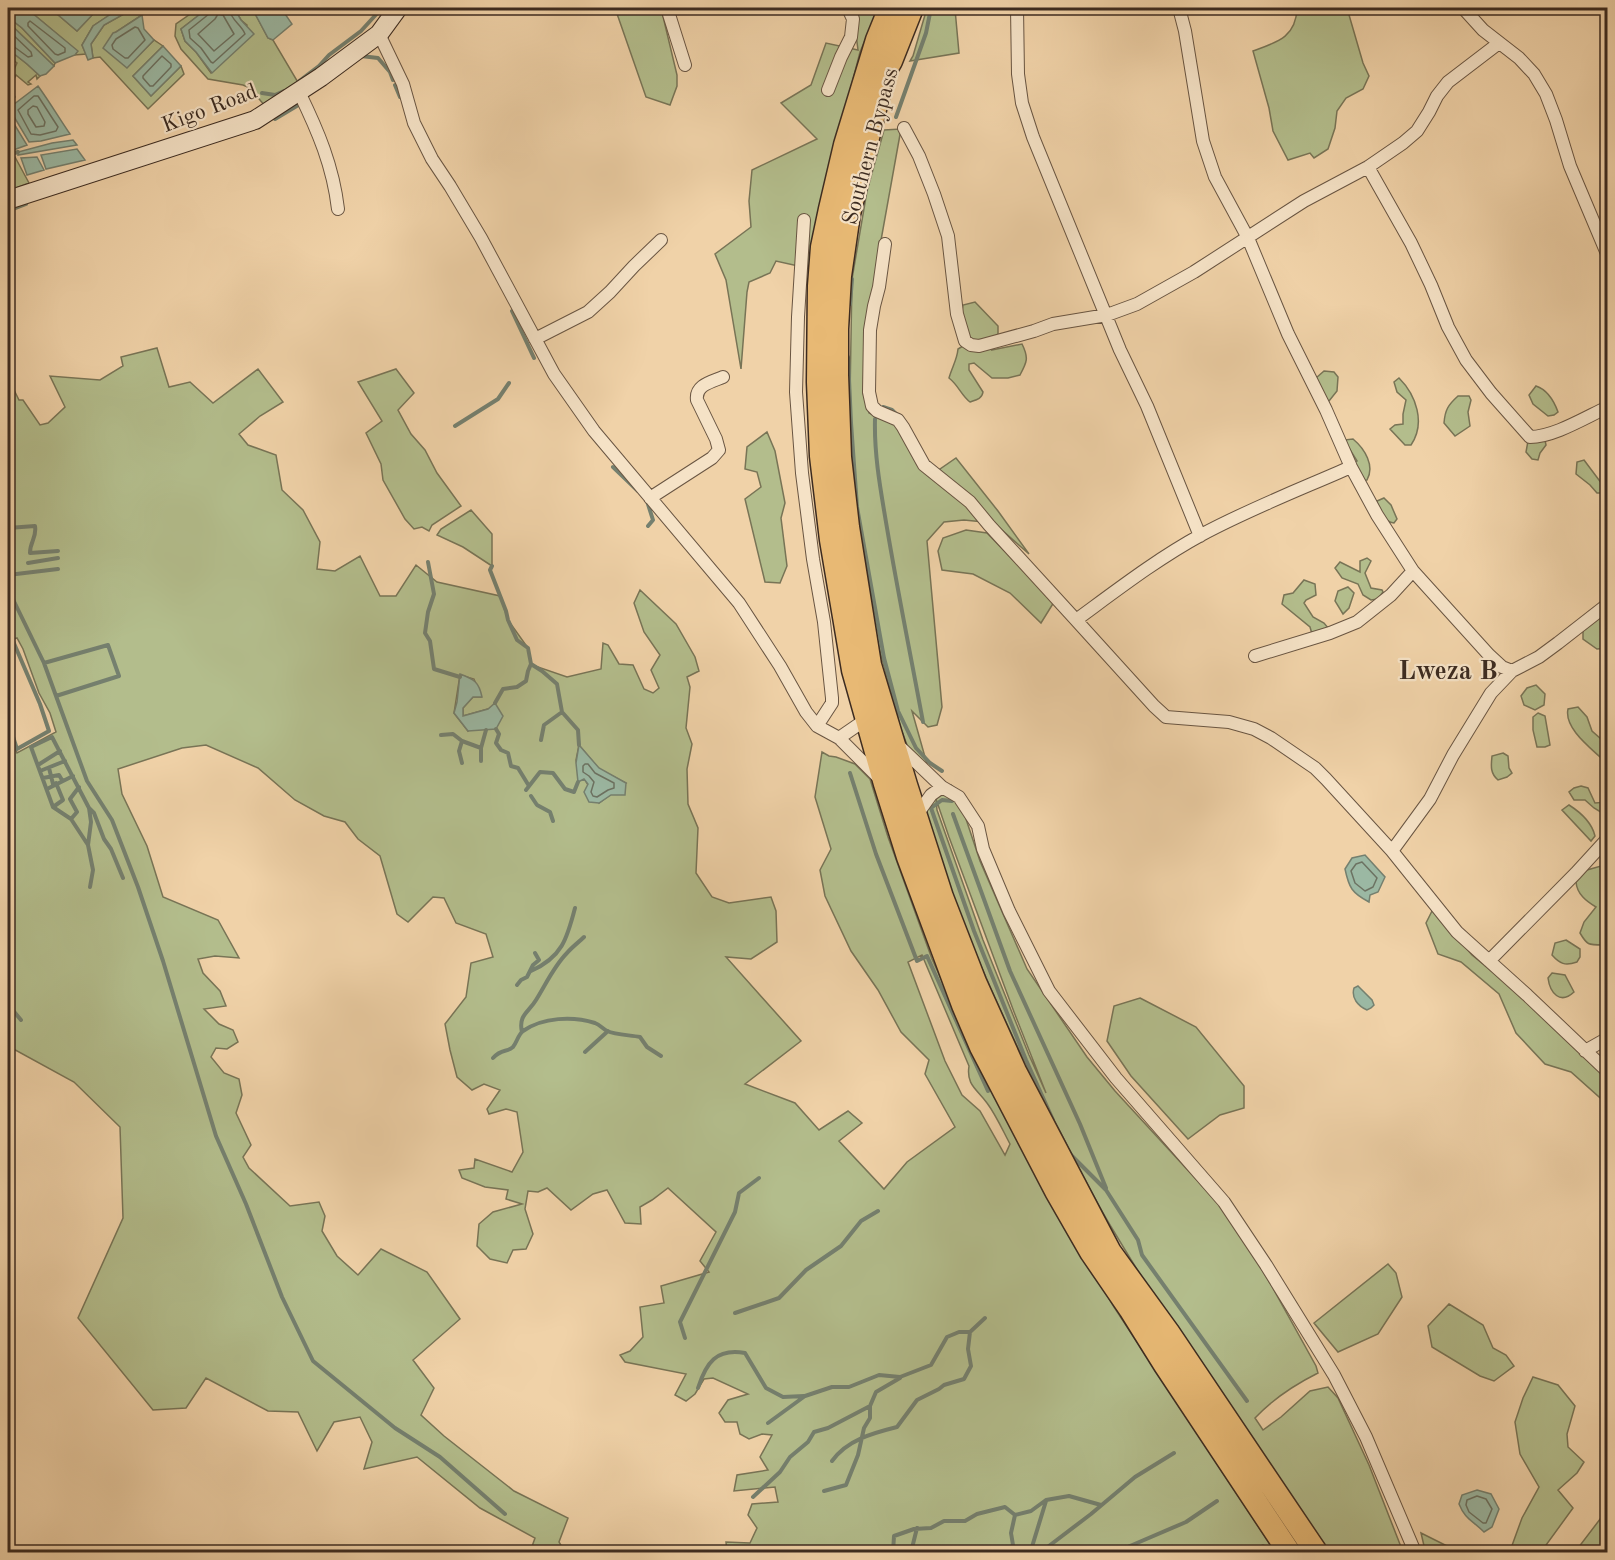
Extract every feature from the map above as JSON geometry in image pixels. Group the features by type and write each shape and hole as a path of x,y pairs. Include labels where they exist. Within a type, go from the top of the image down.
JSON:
{"highway":[{"name":"Southern Bypass","path":"829,287 822,247 843,156 864,83 890,8"},
{"name":"Southern Bypass","path":"829,287 843,249 849,214 884,73 912,8"},
{"path":"829,287 818,382 821,456 831,540 853,670 908,857 981,1047 1052,1182 1091,1252 1289,1552"},
{"path":"829,287 837,329 840,457 848,527 870,665 942,897 975,982 1015,1071 1110,1252 1174,1341 1316,1552"}],"street":[{"name":"Kigo Road","path":"8,200 255,120 299,92 379,34 398,8"},
{"path":"667,8 685,65"},
{"path":"828,90 851,37 853,19 848,8"},
{"path":"1017,8 1018,73 1022,103 1033,137 1120,350 1148,405 1200,536"},
{"path":"1179,8 1185,31 1203,141 1215,177 1248,238 1287,334 1326,410 1351,467 1377,515 1413,571 1489,655 1502,667 1512,671"},
{"path":"1463,8 1483,30 1519,58 1534,74 1546,94 1570,166 1603,232 1608,256"},
{"path":"379,34 403,84 414,123 432,159 480,238 549,366 594,430 739,603 817,726 839,738 885,784"},
{"path":"904,129 919,156 948,236 957,314 965,341 971,345 980,346 1053,324 1107,315 1137,304 1194,272 1304,201 1368,166 1403,143 1417,131 1437,96 1448,82 1499,44"},
{"path":"299,92 320,134 334,178 338,209"},
{"path":"1368,166 1411,243 1448,327 1466,360 1524,431 1530,437 1540,437 1576,423 1608,406"},
{"path":"804,220 796,392 802,473 824,622 832,698 832,703 817,726"},
{"path":"536,339 588,312 661,240"},
{"path":"885,244 870,330 869,392 872,406 877,411 898,420 924,465 970,502 1166,717 1229,723 1254,729 1315,768 1392,852 1457,932 1608,1072"},
{"path":"650,498 712,458 718,450 716,439 697,400 696,393 699,388 723,377"},
{"path":"1076,620 1125,584 1200,536 1239,516 1351,467"},
{"path":"1255,656 1330,633 1357,622 1391,595 1413,571"},
{"path":"1392,852 1430,799 1453,754 1491,693 1512,671 1539,657 1608,604"},
{"path":"839,738 868,718"},
{"path":"892,739 942,787 959,797 978,826 983,849 1009,911 1049,991 1116,1078 1212,1187 1235,1217 1334,1375 1366,1437 1415,1552"},
{"path":"916,816 931,795 942,787"},
{"path":"1489,961 1608,838"},
{"path":"1585,1051 1608,1038"}],"green space":[{"path":"26,8 50,8 77,31 95,12 103,8 120,8 93,26 82,45 86,54 75,55 77,51"},
{"path":"199,8 208,8 181,29 185,41 211,73 247,25 234,8 252,8 268,38 273,40 299,84 265,106 250,88 208,79 181,49 175,36 176,24"},
{"path":"615,8 661,8 677,75 677,86 670,105 646,97"},
{"path":"851,8 879,8 860,52 829,174 812,269 776,261 770,273 749,282 741,369 726,280 715,254 751,227 749,201 752,170 817,139 781,103 811,85 826,43 858,50"},
{"path":"927,8 970,8 955,9 959,53 910,61 913,56"},
{"path":"1297,8 1347,8 1369,76 1363,89 1346,98 1337,111 1335,128 1328,149 1314,158 1310,153 1288,160 1273,131 1253,51 1284,37 1293,26"},
{"path":"129,9 142,15 116,32 127,67 154,40 163,46 133,76 151,96 181,66 184,74 148,109 100,57 93,58 91,44 104,25"},
{"path":"8,17 22,28 55,63 54,66 8,22"},
{"path":"8,49 40,76 37,79 36,75 28,82 31,84 28,85 16,75 10,87 15,97 13,98 8,84 17,63 8,56"},
{"path":"901,129 878,257 863,393 869,413 895,424 937,471 956,458 1029,554 994,523 964,520 944,522 927,541 942,707 937,725 928,727 912,711 927,764 909,750 879,648 867,587 847,421 850,396 852,279 867,191 884,130"},
{"path":"15,157 29,183 8,191 8,158"},
{"path":"975,302 998,326 998,337 992,350 1022,344 1026,360 1020,375 1008,378 992,378 974,363 969,364 969,370 983,392 980,398 970,402 949,378 958,349 963,346 961,317 963,305"},
{"path":"157,348 169,387 190,382 213,403 258,369 283,402 260,416 239,434 248,445 276,455 282,490 303,510 320,542 317,569 335,571 360,556 380,596 396,596 416,565 437,582 500,596 508,620 528,648 532,665 567,677 601,669 603,643 608,645 619,664 633,665 644,689 653,693 659,688 651,670 660,655 644,632 634,603 640,590 676,624 695,657 699,671 687,677 690,687 686,728 692,744 687,769 688,804 698,828 696,873 712,897 729,903 771,897 776,911 777,942 751,959 726,957 801,1041 745,1084 795,1103 819,1130 848,1111 862,1123 839,1141 884,1189 907,1162 955,1127 925,1074 929,1060 901,1032 878,990 851,951 825,896 820,870 831,849 815,797 822,752 855,764 870,779 888,837 932,959 978,1061 1076,1243 1114,1307 1275,1552 727,1552 726,1542 750,1543 757,1528 748,1515 752,1504 778,1502 775,1487 734,1491 737,1475 768,1470 760,1457 772,1435 762,1434 749,1439 740,1434 737,1422 725,1422 719,1413 728,1400 748,1394 713,1378 704,1379 695,1394 686,1401 675,1395 686,1374 625,1362 620,1355 630,1351 643,1337 640,1307 664,1303 661,1286 709,1272 700,1261 716,1232 668,1188 640,1207 641,1224 625,1223 607,1190 593,1194 571,1210 547,1188 538,1192 528,1191 525,1209 533,1234 526,1249 513,1250 507,1263 490,1259 477,1246 479,1224 493,1212 522,1204 506,1199 508,1190 485,1187 462,1178 459,1170 474,1168 475,1159 512,1172 523,1152 517,1112 506,1109 489,1114 487,1109 500,1090 484,1084 472,1090 457,1077 445,1024 466,997 471,963 493,957 486,934 456,923 444,898 433,897 408,922 397,914 380,856 358,839 345,822 324,816 295,800 258,768 206,745 182,748 118,769 122,794 147,846 163,897 218,920 239,958 215,956 198,959 203,973 220,991 226,1006 204,1009 219,1024 233,1030 238,1042 227,1049 216,1048 211,1057 224,1073 239,1079 242,1095 236,1113 251,1145 243,1157 249,1168 290,1206 319,1202 325,1216 322,1231 337,1256 358,1275 381,1249 427,1272 460,1319 413,1360 434,1388 421,1415 514,1491 568,1518 559,1542 565,1552 530,1552 535,1538 480,1508 417,1457 364,1469 372,1442 360,1417 334,1422 317,1451 298,1412 268,1411 206,1378 186,1408 153,1410 78,1318 123,1218 120,1127 74,1082 8,1046 8,725 17,753 56,732 23,649 17,638 8,641 8,390 13,388 19,400 23,400 40,425 48,423 65,407 50,376 100,380 123,366 121,357","holes":["460,675 474,679 481,697 473,697 463,708 463,716 488,709 468,731 454,713","579,745 599,769 626,783 599,803 576,760","922,955 969,1066 969,1078 990,1108 1010,1144 1005,1155 980,1111 962,1095 945,1061 908,962"]},
{"path":"396,369 414,393 398,410 411,434 425,450 437,473 461,506 432,525 429,531 422,527 414,529 405,519 383,480 381,464 366,433 382,421 358,382"},
{"path":"1324,371 1334,372 1338,377 1337,391 1329,401 1318,401 1316,378"},
{"path":"1399,378 1410,393 1417,410 1418,428 1411,445 1405,445 1390,429 1395,425 1403,424 1406,400 1397,392 1394,382"},
{"path":"1536,386 1544,390 1552,400 1558,412 1554,415 1548,416 1533,404 1529,395"},
{"path":"1458,396 1469,396 1471,400 1468,412 1470,426 1455,436 1444,423 1448,408"},
{"path":"767,432 775,451 785,503 781,518 787,566 780,583 765,582 745,499 761,487 757,472 745,469 747,447"},
{"path":"1353,439 1368,458 1370,469 1367,480 1354,481 1348,465 1357,461 1344,440"},
{"path":"1545,440 1546,445 1538,460 1532,459 1526,452 1528,441"},
{"path":"1584,460 1602,484 1602,493 1597,493 1576,474 1577,462"},
{"path":"1384,498 1391,505 1397,519 1394,523 1384,518 1379,508 1377,501"},
{"path":"471,510 492,534 492,566 463,547 437,535 441,529"},
{"path":"966,530 987,533 1054,602 1041,623 1010,593 973,574 942,570 938,551 943,538"},
{"path":"1367,558 1371,561 1365,573 1371,588 1383,592 1378,599 1371,600 1363,595 1358,584 1342,578 1335,568 1340,562 1360,572 1360,561"},
{"path":"1304,580 1315,584 1316,595 1304,603 1313,617 1329,629 1312,634 1310,627 1282,604 1284,595 1293,593"},
{"path":"1348,587 1354,593 1349,608 1343,614 1335,601 1338,591"},
{"path":"1602,617 1607,624 1607,648 1597,649 1583,639 1583,628 1596,618"},
{"path":"1536,685 1545,694 1544,705 1535,710 1524,705 1521,696 1527,688"},
{"path":"1578,707 1587,717 1592,731 1600,738 1607,734 1607,752 1600,757 1578,736 1570,723 1568,709"},
{"path":"1538,713 1545,716 1550,745 1545,747 1537,747 1533,730 1533,717"},
{"path":"1503,753 1508,756 1512,773 1498,780 1492,772 1492,756"},
{"path":"951,785 958,795 980,861 1027,969 1087,1057 1115,1091 1229,1215 1316,1366 1318,1373 1285,1393 1255,1418 1263,1430 1310,1391 1328,1387 1338,1398 1369,1465 1403,1552 1324,1552 1138,1271 1082,1175 1016,1044 982,969 951,893 925,814 936,795","holes":["936,799 1014,1012 1046,1093 983,940 937,810"]},
{"path":"1581,786 1588,788 1595,803 1607,802 1607,811 1604,814 1585,800 1574,800 1569,792"},
{"path":"1569,805 1588,822 1595,836 1591,841 1562,810"},
{"path":"1601,866 1607,872 1607,952 1603,945 1586,942 1580,933 1584,922 1596,907 1583,897 1576,882 1587,870"},
{"path":"1433,909 1472,955 1521,995 1607,1079 1607,1104 1571,1072 1545,1064 1516,1033 1499,994 1461,962 1438,954 1426,923"},
{"path":"1566,940 1580,949 1577,962 1563,963 1552,955 1555,943"},
{"path":"1552,973 1565,975 1574,992 1569,996 1556,996 1548,978"},
{"path":"1140,998 1196,1027 1244,1086 1244,1108 1220,1115 1188,1139 1131,1076 1107,1041 1114,1006"},
{"path":"1388,1264 1396,1273 1402,1297 1378,1334 1338,1352 1314,1323"},
{"path":"1449,1304 1483,1325 1493,1348 1506,1355 1514,1366 1494,1381 1480,1376 1432,1347 1428,1326"},
{"path":"1533,1377 1558,1385 1575,1406 1567,1434 1568,1447 1584,1462 1577,1473 1558,1490 1573,1508 1541,1552 1505,1552 1510,1551 1522,1518 1539,1487 1520,1454 1515,1422"},
{"path":"1607,1510 1607,1552 1575,1552"},
{"path":"1421,1533 1459,1552 1427,1552"}],"water":[{"path":"8,8 26,8 78,51 75,55 55,63 22,28 8,17"},
{"path":"50,8 103,8 95,12 77,31"},
{"path":"120,8 129,9 104,25 91,44 93,58 88,60 82,45 93,26"},
{"path":"208,8 234,8 254,34 212,73 185,41 181,29"},
{"path":"252,8 281,8 292,24 273,40 268,38"},
{"path":"142,15 144,29 154,40 127,68 103,48 113,33"},
{"path":"8,22 54,66 46,74 40,76 8,49"},
{"path":"163,46 181,66 151,96 133,76"},
{"path":"38,86 70,134 29,142 10,110 13,105"},
{"path":"8,114 27,145 8,152"},
{"path":"73,140 77,145 18,155 18,152"},
{"path":"77,149 85,160 46,169 41,155"},
{"path":"37,157 44,170 27,175 21,158"},
{"path":"460,674 475,682 482,697 473,697 463,708 463,716 488,709 495,703 503,716 496,729 468,731 454,713"},
{"path":"579,745 599,768 626,783 625,795 611,795 599,803 589,802 584,792 588,784 584,779 578,782 576,763"},
{"path":"1365,855 1385,877 1378,892 1370,895 1369,902 1352,889 1345,869 1352,858"},
{"path":"1358,986 1374,1005 1367,1010 1354,998 1354,988"},
{"path":"1477,1490 1491,1494 1499,1509 1492,1527 1484,1532 1466,1516 1459,1504 1462,1495"}],"waterway":[{"path":"298,82 361,31 382,8"},
{"path":"896,117 926,33 931,8"},
{"path":"361,56 378,58 390,72 393,80"},
{"path":"395,85 400,97"},
{"path":"262,93 275,95 284,91"},
{"path":"275,119 300,104"},
{"path":"8,155 18,152"},
{"path":"8,211 26,204"},
{"path":"850,304 852,279"},
{"path":"512,311 534,358"},
{"path":"848,357 857,507 884,658 898,711 916,748 930,763 942,771"},
{"path":"455,426 498,399 509,383"},
{"path":"883,407 896,414"},
{"path":"875,419 880,487 923,722"},
{"path":"613,467 638,491"},
{"path":"647,501 653,520 648,526"},
{"path":"8,528 35,526 30,553 58,551"},
{"path":"28,563 58,558"},
{"path":"428,562 434,594 425,633 430,641 434,669 460,677"},
{"path":"492,566 490,570 508,620 517,640 528,648 531,664 526,681 517,687 503,689 495,703"},
{"path":"8,575 58,569"},
{"path":"8,589 44,663 87,781 112,820 163,961 216,1136 246,1204 282,1297 313,1361 395,1428 440,1457 505,1514"},
{"path":"8,643 13,641 49,731 17,749 8,721"},
{"path":"44,663 108,645 119,676 56,696"},
{"path":"531,664 557,684 562,712 578,730 579,745"},
{"path":"541,740 544,725 562,712"},
{"path":"496,729 499,734 496,743 501,750 508,753 511,766 518,768 529,786"},
{"path":"481,761 481,748 486,730"},
{"path":"441,735 453,734 462,741 481,748"},
{"path":"88,845 71,819 53,807 31,747 52,737 89,808 94,813 123,878"},
{"path":"462,741 459,751 462,763"},
{"path":"38,765 60,751"},
{"path":"40,771 65,761"},
{"path":"49,768 53,784"},
{"path":"526,790 540,772 553,773 565,789 574,792 578,782"},
{"path":"850,773 876,854 917,961 927,956 988,1091"},
{"path":"43,778 59,775 62,780"},
{"path":"47,789 73,776"},
{"path":"53,807 63,800 56,783"},
{"path":"71,819 77,812 70,799 79,787"},
{"path":"531,796 537,805 550,812 553,821"},
{"path":"952,801 942,800 931,808 974,931 1053,1120"},
{"path":"89,808 91,822 88,845 93,870 90,887"},
{"path":"953,814 1010,971 1080,1124 1106,1188"},
{"path":"531,971 550,960 562,946 575,908"},
{"path":"522,1032 521,1026 525,1014 550,975 569,951 584,937"},
{"path":"517,985 527,977 533,965 539,960 535,953"},
{"path":"8,1005 21,1020"},
{"path":"493,1058 513,1047 521,1033 531,1026 558,1019 577,1019 595,1023 607,1031 640,1037 647,1047 661,1056"},
{"path":"585,1052 608,1031"},
{"path":"1070,1154 1106,1190 1138,1240 1142,1255 1247,1401"},
{"path":"685,1338 680,1322 735,1212 739,1193 759,1178"},
{"path":"735,1313 779,1298 806,1270 841,1246 861,1221 878,1211"},
{"path":"768,1423 805,1396 832,1387 849,1387 879,1375 900,1377 931,1365 947,1337 959,1332 970,1332 985,1318"},
{"path":"832,1461 853,1443 897,1427 917,1400 944,1385 964,1379 971,1366 968,1349 970,1332"},
{"path":"698,1388 705,1371 714,1359 719,1355 735,1352 745,1353 766,1388 783,1397 804,1396"},
{"path":"824,1491 846,1485 858,1455 864,1428 870,1418 870,1406 876,1392 900,1378"},
{"path":"753,1497 780,1472 790,1457 808,1442 814,1432 828,1428 870,1406"},
{"path":"1041,1552 1135,1477 1174,1453"},
{"path":"893,1552 894,1536 914,1529 931,1528 944,1521 965,1521 977,1514 1005,1507 1015,1515 1031,1511 1046,1500 1069,1496 1101,1505"},
{"path":"1027,1552 1031,1550 1046,1501"},
{"path":"1116,1552 1186,1522 1217,1501"},
{"path":"1006,1552 1013,1545 1011,1533 1015,1515"},
{"path":"911,1552 917,1528"},
{"path":"1263,1546 1267,1552"}],"district":[{"name":"Lweza B","path":"1448,670"}]}
